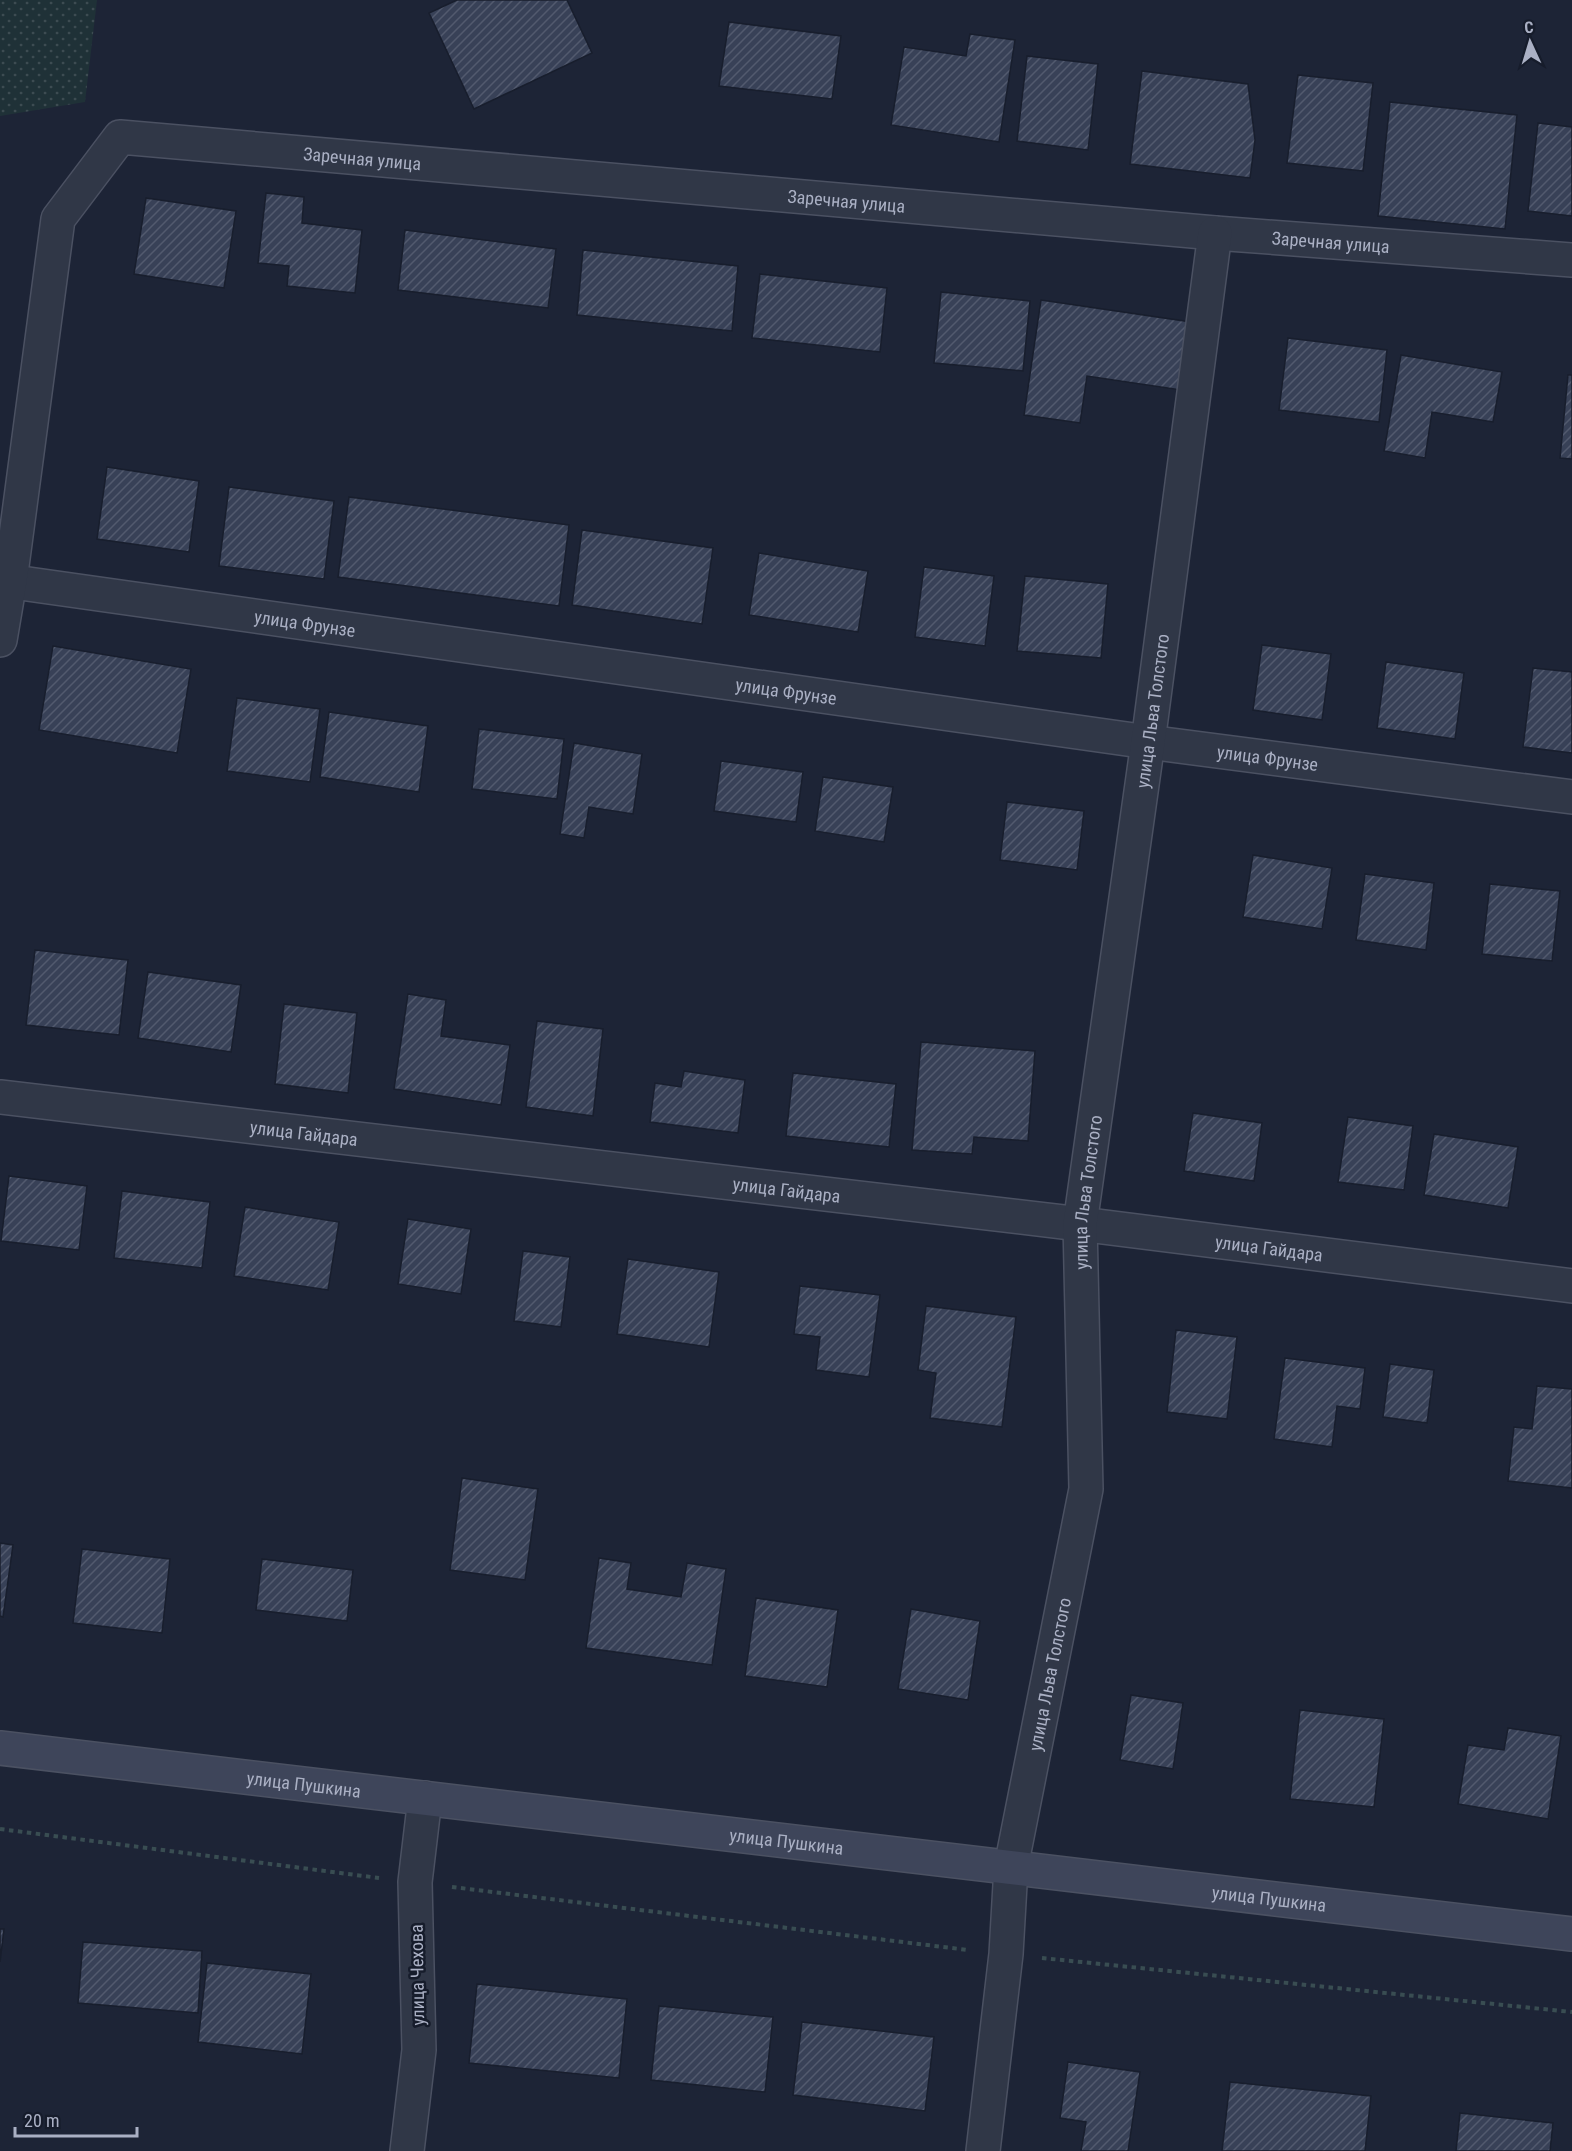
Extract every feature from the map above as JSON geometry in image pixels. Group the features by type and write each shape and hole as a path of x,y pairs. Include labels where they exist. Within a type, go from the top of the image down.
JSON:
{"street":[{"name":"Заречная улица","path":"5,580 58,219 120,137 1215,233 1572,260"},
{"name":"улица Льва Толстого","path":"983,2151 1006,1954 1011,1867 1086,1489 1080,1224 1148,741 1215,233"},
{"path":"0,640 5,580"},
{"name":"улица Фрунзе","path":"5,580 1148,741 1572,796"},
{"name":"улица Гайдара","path":"0,1097 1080,1224 1572,1286"},
{"name":"улица Пушкина","path":"0,1748 1572,1934"},
{"name":"улица Чехова","path":"407,2151 419,2050 415,1882 425,1798"}],"path":[{"path":"0,1829 1006,1954 1572,2012"}],"shaded area":[{"path":"0,0 97,0 85,102 0,116"}],"building":[{"path":"457,0 567,0 592,53 474,109 429,13"},
{"path":"729,22 841,36 832,99 719,86"},
{"path":"970,34 1015,40 999,142 891,125 904,47 966,56"},
{"path":"1027,56 1098,64 1088,150 1017,141"},
{"path":"1142,71 1248,84 1255,140 1250,178 1130,164"},
{"path":"1298,75 1373,83 1363,171 1287,163"},
{"path":"1390,102 1517,115 1505,229 1378,216"},
{"path":"1538,123 1572,127 1572,216 1528,211"},
{"path":"266,193 304,197 302,223 362,230 355,293 287,286 289,266 258,263"},
{"path":"146,198 236,211 224,288 134,274"},
{"path":"405,230 556,249 548,308 398,290"},
{"path":"583,250 738,266 732,331 577,315"},
{"path":"760,274 887,288 880,352 752,338"},
{"path":"941,292 1030,301 1023,371 934,363"},
{"path":"1041,300 1191,322 1181,390 1087,376 1080,423 1024,415"},
{"path":"1288,338 1387,350 1379,422 1279,410"},
{"path":"1401,355 1502,372 1493,422 1432,412 1425,458 1384,451"},
{"path":"1568,375 1572,375 1572,459 1560,458"},
{"path":"107,467 199,481 189,552 97,539"},
{"path":"229,487 334,501 324,579 219,566"},
{"path":"349,497 569,525 559,606 338,577"},
{"path":"582,530 713,548 702,624 572,605"},
{"path":"759,553 868,571 858,632 749,615"},
{"path":"924,567 994,576 985,646 915,637"},
{"path":"1025,576 1108,584 1101,658 1017,651"},
{"path":"1262,645 1331,654 1322,720 1253,710"},
{"path":"53,646 191,669 177,753 39,730"},
{"path":"1386,662 1464,673 1455,739 1377,728"},
{"path":"1533,668 1572,672 1572,753 1523,747"},
{"path":"237,698 320,709 310,782 227,771"},
{"path":"329,712 428,726 419,792 320,777"},
{"path":"479,729 564,739 557,799 472,789"},
{"path":"574,743 642,754 633,814 589,807 584,838 560,834"},
{"path":"721,761 803,772 796,822 714,811"},
{"path":"823,777 893,787 884,842 815,831"},
{"path":"1007,802 1084,811 1077,870 1000,860"},
{"path":"1253,855 1332,868 1322,929 1243,917"},
{"path":"1365,874 1434,883 1426,950 1356,940"},
{"path":"1490,884 1560,891 1552,961 1482,954"},
{"path":"35,950 128,960 119,1035 26,1025"},
{"path":"148,972 241,985 231,1052 138,1038"},
{"path":"408,994 446,1000 441,1036 510,1045 501,1105 394,1089"},
{"path":"284,1004 357,1013 348,1093 275,1084"},
{"path":"537,1021 603,1029 593,1116 526,1107"},
{"path":"921,1042 1035,1051 1028,1141 974,1137 972,1154 912,1150"},
{"path":"684,1071 745,1080 738,1133 650,1122 655,1083 681,1087"},
{"path":"793,1073 896,1084 889,1147 786,1136"},
{"path":"1193,1113 1262,1123 1254,1181 1184,1171"},
{"path":"1348,1117 1413,1126 1404,1190 1338,1182"},
{"path":"1434,1134 1518,1147 1508,1208 1424,1195"},
{"path":"9,1176 87,1186 79,1250 1,1241"},
{"path":"122,1191 210,1202 202,1268 114,1258"},
{"path":"245,1207 339,1222 328,1290 234,1276"},
{"path":"408,1219 471,1229 461,1294 398,1284"},
{"path":"523,1251 570,1257 561,1327 514,1321"},
{"path":"628,1259 719,1272 709,1347 617,1334"},
{"path":"800,1286 880,1295 869,1377 816,1370 820,1337 794,1334"},
{"path":"926,1306 1016,1317 1002,1427 930,1418 936,1373 918,1370"},
{"path":"1176,1330 1237,1337 1227,1419 1167,1412"},
{"path":"1285,1358 1365,1368 1360,1409 1337,1406 1332,1447 1274,1439"},
{"path":"1390,1364 1434,1370 1427,1423 1383,1417"},
{"path":"1537,1386 1572,1389 1572,1488 1508,1481 1514,1427 1532,1429"},
{"path":"462,1478 538,1489 525,1580 450,1570"},
{"path":"0,1543 13,1545 3,1617 0,1616"},
{"path":"82,1549 170,1559 162,1633 73,1623"},
{"path":"599,1558 631,1563 627,1589 681,1597 687,1563 726,1569 712,1665 586,1648"},
{"path":"262,1559 353,1570 347,1621 256,1610"},
{"path":"756,1598 838,1610 827,1687 745,1676"},
{"path":"911,1609 980,1621 968,1700 898,1689"},
{"path":"1131,1695 1183,1703 1173,1769 1120,1760"},
{"path":"1300,1710 1384,1719 1374,1807 1290,1799"},
{"path":"1508,1728 1561,1736 1548,1819 1458,1804 1468,1745 1504,1750"},
{"path":"0,1929 4,1929 0,1962"},
{"path":"83,1942 202,1951 198,2013 78,2003"},
{"path":"207,1963 311,1974 302,2054 198,2042"},
{"path":"477,1984 627,1999 619,2078 469,2063"},
{"path":"659,2006 773,2017 765,2092 651,2080"},
{"path":"802,2022 934,2037 925,2111 793,2095"},
{"path":"1068,2062 1140,2072 1128,2151 1081,2151 1086,2122 1060,2118"},
{"path":"1230,2082 1371,2096 1365,2151 1222,2151"},
{"path":"1460,2113 1553,2123 1550,2151 1456,2151"}]}
